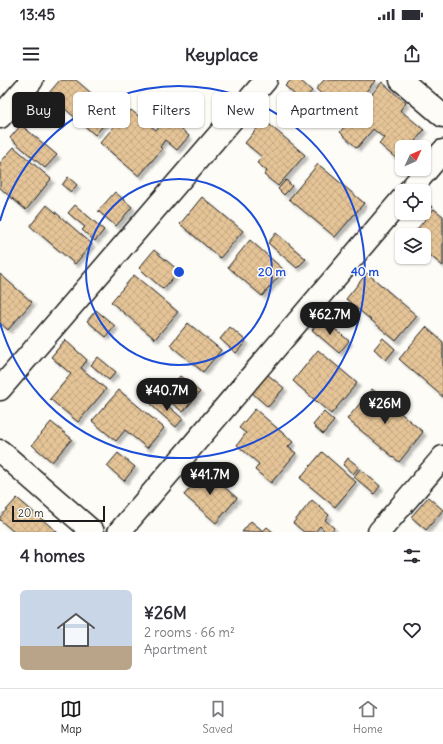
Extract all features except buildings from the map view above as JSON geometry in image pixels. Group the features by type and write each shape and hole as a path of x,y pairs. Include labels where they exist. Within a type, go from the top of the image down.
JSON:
{"street":[{"path":"0,117 32,80"},
{"path":"0,389 266,80"},
{"path":"401,80 443,116"},
{"path":"415,184 443,151"},
{"path":"119,532 395,207"},
{"path":"0,451 93,532"},
{"path":"379,532 443,457"}]}
